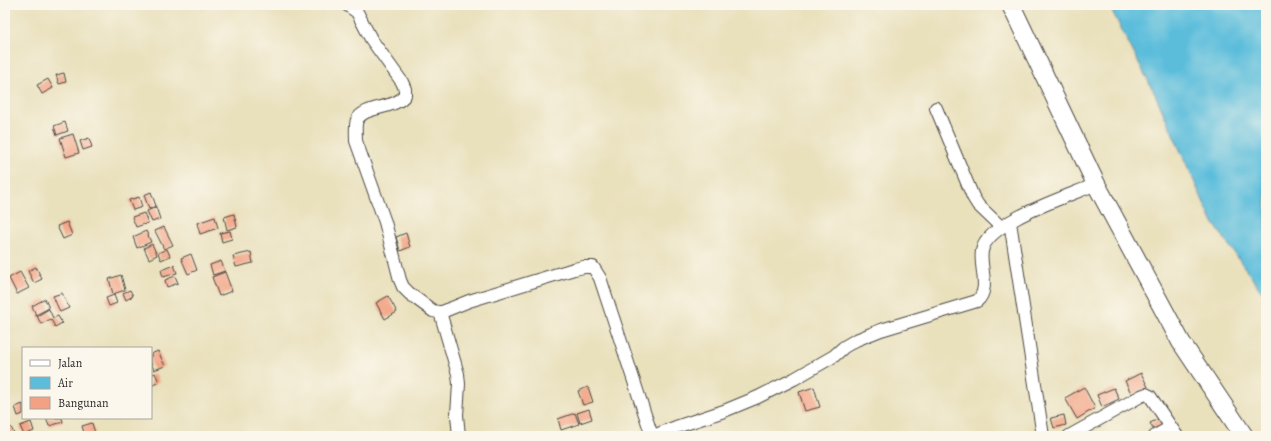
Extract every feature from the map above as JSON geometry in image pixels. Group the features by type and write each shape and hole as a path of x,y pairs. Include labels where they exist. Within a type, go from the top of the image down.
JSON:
{"main road":[{"path":"1011,5 1096,184 1182,342 1244,436"}],"street":[{"path":"347,5 357,12 371,39 402,82 405,92 403,99 399,102 363,114 359,117 355,125 357,130 356,142 385,222 400,280 404,287 417,300 433,311 440,312 574,269 593,267 600,278 653,436 724,411 758,397 794,379 834,356 848,344 861,338 881,330 977,301 980,298 984,286 982,264 983,246 993,234 1006,224 1041,206 1096,184"},
{"path":"936,108 973,197 978,205 1006,224 1043,436"},
{"path":"440,312 458,374 459,384 457,415 459,436"},
{"path":"1069,436 1146,394 1150,396 1174,432 1155,436"}],"water":[{"path":"1109,5 1266,5 1266,298 1212,221 1155,94"}],"building":[{"path":"64,73 66,82 59,84 56,75"},
{"path":"48,79 53,88 42,94 37,85"},
{"path":"65,122 68,131 57,135 54,126"},
{"path":"73,134 79,153 66,157 60,138"},
{"path":"89,138 92,147 83,150 80,141"},
{"path":"151,192 156,206 149,209 144,195"},
{"path":"139,197 142,207 133,210 129,200"},
{"path":"156,207 160,219 152,222 147,211"},
{"path":"144,213 148,223 136,227 132,217"},
{"path":"234,214 237,227 227,230 224,217"},
{"path":"215,217 218,228 200,234 197,223"},
{"path":"67,222 72,235 63,239 57,226"},
{"path":"164,227 173,245 164,249 155,231"},
{"path":"146,231 151,242 137,248 133,237"},
{"path":"230,231 232,239 222,242 220,233"},
{"path":"406,233 410,247 400,251 396,237"},
{"path":"152,244 157,255 149,259 144,248"},
{"path":"167,249 170,256 161,260 158,253"},
{"path":"251,252 253,263 236,267 233,256"},
{"path":"191,254 197,270 188,274 181,258"},
{"path":"221,261 225,271 213,275 210,265"},
{"path":"174,265 177,273 163,277 161,270"},
{"path":"36,267 42,279 34,283 28,271"},
{"path":"20,272 29,288 17,294 9,278"},
{"path":"225,272 232,291 219,296 212,277"},
{"path":"121,275 125,290 113,294 109,279"},
{"path":"175,276 178,283 167,287 165,280"},
{"path":"130,290 133,296 126,300 123,293"},
{"path":"62,293 69,308 60,312 53,296"},
{"path":"114,295 117,303 109,306 106,298"},
{"path":"388,296 397,312 385,319 376,303"},
{"path":"45,299 49,308 36,315 32,306"},
{"path":"49,309 53,318 58,316 62,323 55,327 51,319 41,324 37,316"},
{"path":"158,351 165,366 154,370 152,365 152,354"},
{"path":"155,373 159,382 152,386 152,374"},
{"path":"1141,373 1148,387 1132,395 1125,381"},
{"path":"588,387 593,402 583,405 578,391"},
{"path":"814,387 820,407 805,411 799,392"},
{"path":"1084,387 1095,408 1077,419 1065,398"},
{"path":"1114,388 1119,399 1102,407 1097,395"},
{"path":"22,404 22,414 18,416 15,407"},
{"path":"589,409 592,419 580,423 577,413"},
{"path":"575,413 579,424 561,430 558,419"},
{"path":"1064,415 1066,425 1054,428 1051,418"},
{"path":"1163,417 1166,423 1153,429 1150,423"},
{"path":"46,419 62,419 63,422 49,426"},
{"path":"31,422 34,431 24,435 20,426"},
{"path":"92,423 95,433 85,436 82,426"},
{"path":"11,427 15,436 5,436 5,430"}]}
